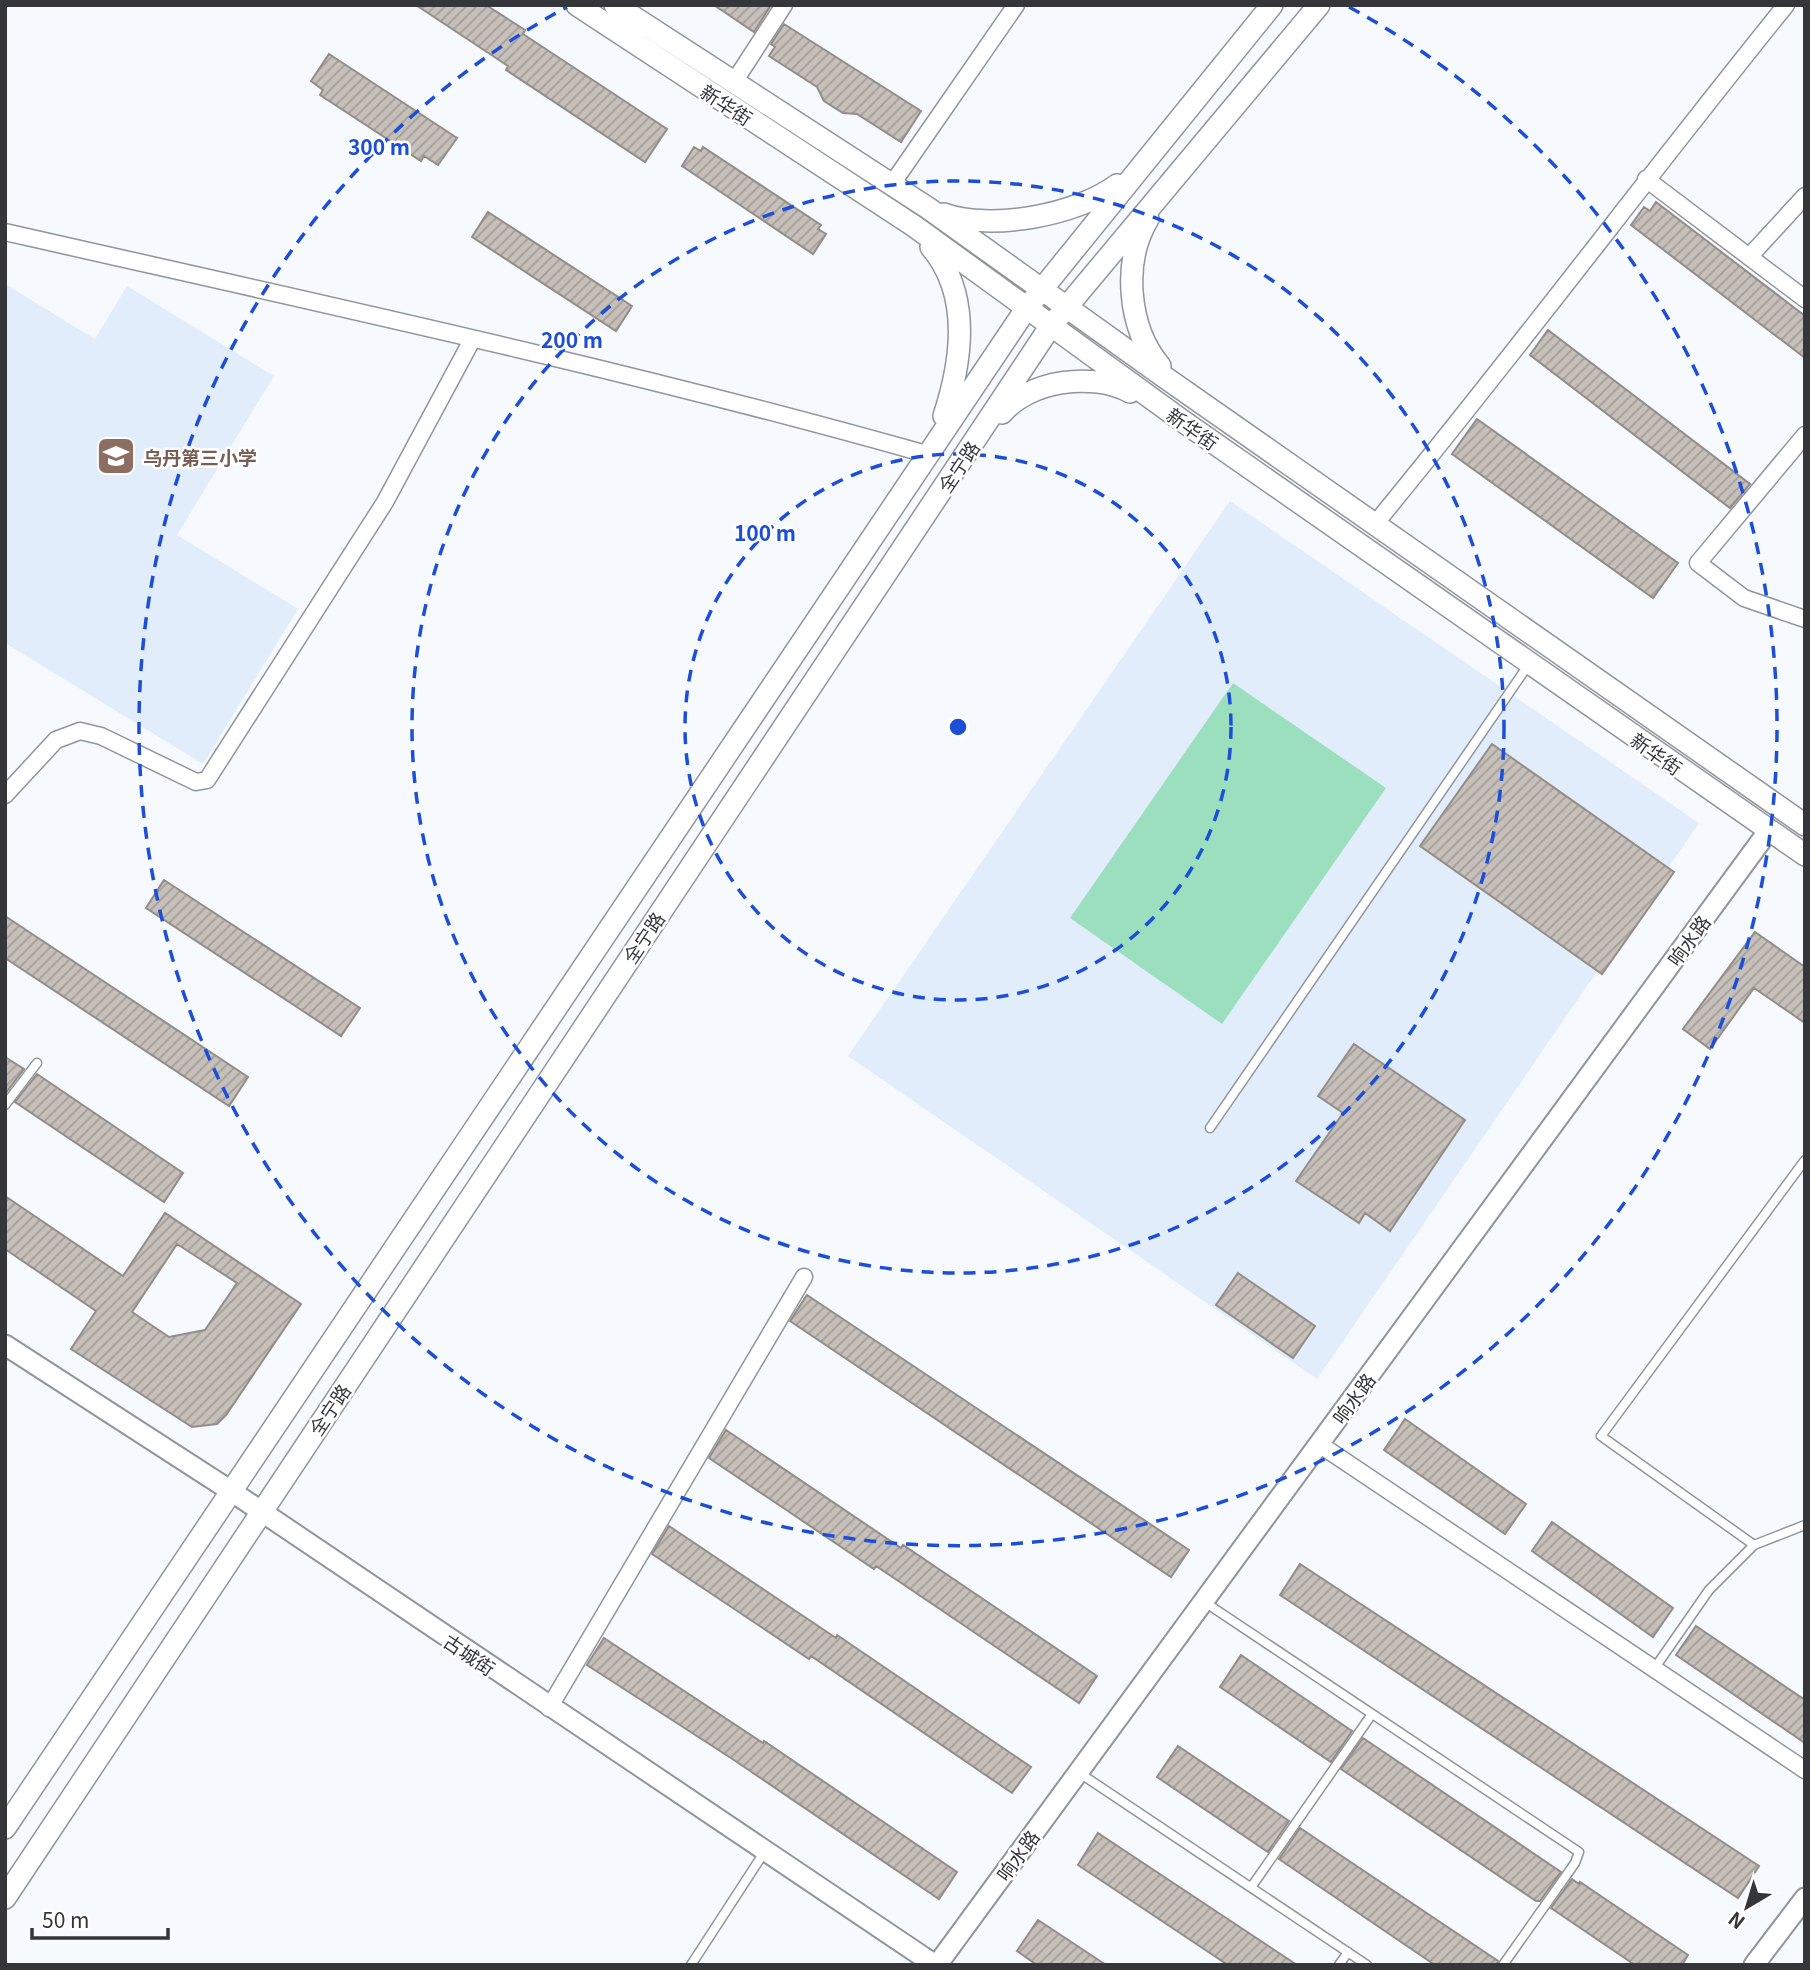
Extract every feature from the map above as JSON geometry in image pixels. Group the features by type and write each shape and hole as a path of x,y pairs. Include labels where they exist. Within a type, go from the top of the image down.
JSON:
{"main road":[{"name":"新华街","path":"577,5 914,226 1184,422 1805,855"},
{"name":"新华街","path":"615,5 928,208 1209,409 1805,825"},
{"name":"全宁路","path":"5,1828 1026,309 1272,5"},
{"name":"全宁路","path":"5,1898 1050,327 1319,5"},
{"path":"928,208 958,219 986,220 1059,211 1090,202 1115,187 1147,158"},
{"path":"1169,185 1141,231 1133,273 1137,327 1145,347 1158,365 1209,409"},
{"path":"914,226 943,262 960,317 959,355 953,389 931,447"},
{"path":"964,457 1006,408 1042,388 1065,383 1108,383 1184,422"}],"street":[{"path":"734,82 784,5"},
{"path":"892,184 1016,5"},
{"path":"1375,524 1471,407 1646,179 1786,5"},
{"path":"1646,179 1805,299"},
{"path":"1749,257 1805,197"},
{"path":"5,232 472,340 578,361 931,447"},
{"path":"5,795 57,740 79,731 102,736 195,782 207,780 384,502 472,340"},
{"path":"1805,435 1698,563 1744,597 1805,619"},
{"name":"响水路","path":"936,1965 1769,830"},
{"path":"549,1708 804,1277"},
{"name":"古城街","path":"5,1345 231,1491 549,1708 936,1965"},
{"path":"1319,1444 1805,1770"},
{"path":"1754,1965 1805,1898"}],"lane":[{"path":"1210,1128 1530,664"},
{"path":"5,1105 37,1063"},
{"path":"1754,1545 1601,1436 1805,1160"},
{"path":"1654,1670 1709,1590 1754,1545 1805,1525"},
{"path":"1203,1601 1579,1852 1575,1863 1503,1965"},
{"path":"1252,1886 1372,1714"},
{"path":"1078,1772 1367,1965"},
{"path":"691,1965 765,1852"},
{"path":"1339,1965 1348,1952"}],"shaded area":[{"name":"乌丹第三小学","path":"5,284 95,339 127,286 274,376 177,535 298,609 203,764 5,643"},
{"path":"1230,501 1699,823 1317,1379 848,1056"}],"green space":[{"path":"1233,683 1386,788 1222,1024 1070,918"}],"building":[{"path":"416,5 486,5 525,30 523,34 667,129 645,162 506,70 508,66"},
{"path":"714,5 771,5 754,32"},
{"path":"784,24 921,111 901,142 857,114 843,113 824,101 817,87 769,56 775,47 771,44"},
{"path":"329,54 457,138 438,165 424,156 421,161 320,95 323,90 311,81"},
{"path":"694,147 701,151 703,147 821,225 818,229 826,234 813,254 682,166"},
{"path":"1656,202 1805,316 1805,358 1631,225 1644,207 1650,211"},
{"path":"488,212 632,306 616,331 472,237"},
{"path":"1548,330 1750,484 1730,508 1530,355"},
{"path":"1477,419 1678,563 1653,598 1452,454"},
{"path":"1492,744 1674,872 1602,974 1420,846"},
{"path":"164,880 360,1008 341,1036 146,908"},
{"path":"5,916 248,1077 229,1106 5,958"},
{"path":"1755,932 1805,967 1805,1023 1754,988 1710,1049 1683,1029"},
{"path":"1354,1044 1465,1120 1390,1231 1365,1213 1359,1223 1296,1181 1343,1113 1318,1096"},
{"path":"5,1057 24,1069 5,1094"},
{"path":"37,1074 183,1173 164,1202 15,1102"},
{"path":"5,1196 123,1276 165,1213 301,1304 226,1415 217,1424 192,1427 71,1349 96,1311 5,1249","holes":["177,1244 237,1283 205,1330 169,1337 132,1312"]},
{"path":"1238,1273 1315,1326 1293,1358 1216,1305"},
{"path":"807,1295 1189,1550 1171,1577 790,1321"},
{"path":"1405,1419 1526,1504 1505,1534 1384,1450"},
{"path":"726,1430 1097,1676 1079,1703 876,1566 874,1569 709,1458"},
{"path":"1552,1522 1673,1608 1653,1637 1532,1551"},
{"path":"669,1526 836,1638 837,1635 1031,1767 1012,1793 811,1656 809,1659 652,1554"},
{"path":"1300,1564 1759,1866 1738,1898 1280,1595"},
{"path":"1696,1626 1805,1700 1805,1743 1676,1655"},
{"path":"604,1638 763,1743 764,1741 957,1872 939,1899 734,1760 587,1665"},
{"path":"1241,1655 1352,1731 1331,1762 1220,1687"},
{"path":"1363,1738 1561,1872 1540,1901 1536,1901 1341,1769"},
{"path":"1178,1746 1289,1821 1268,1852 1157,1777"},
{"path":"1300,1828 1498,1961 1497,1965 1435,1965 1279,1859"},
{"path":"1098,1833 1297,1965 1228,1965 1078,1865"},
{"path":"1572,1879 1688,1955 1682,1965 1635,1965 1551,1908"},
{"path":"1038,1920 1106,1965 1037,1965 1017,1951"}],"place":[{"name":"乌丹第三小学","path":"116,456"}]}
